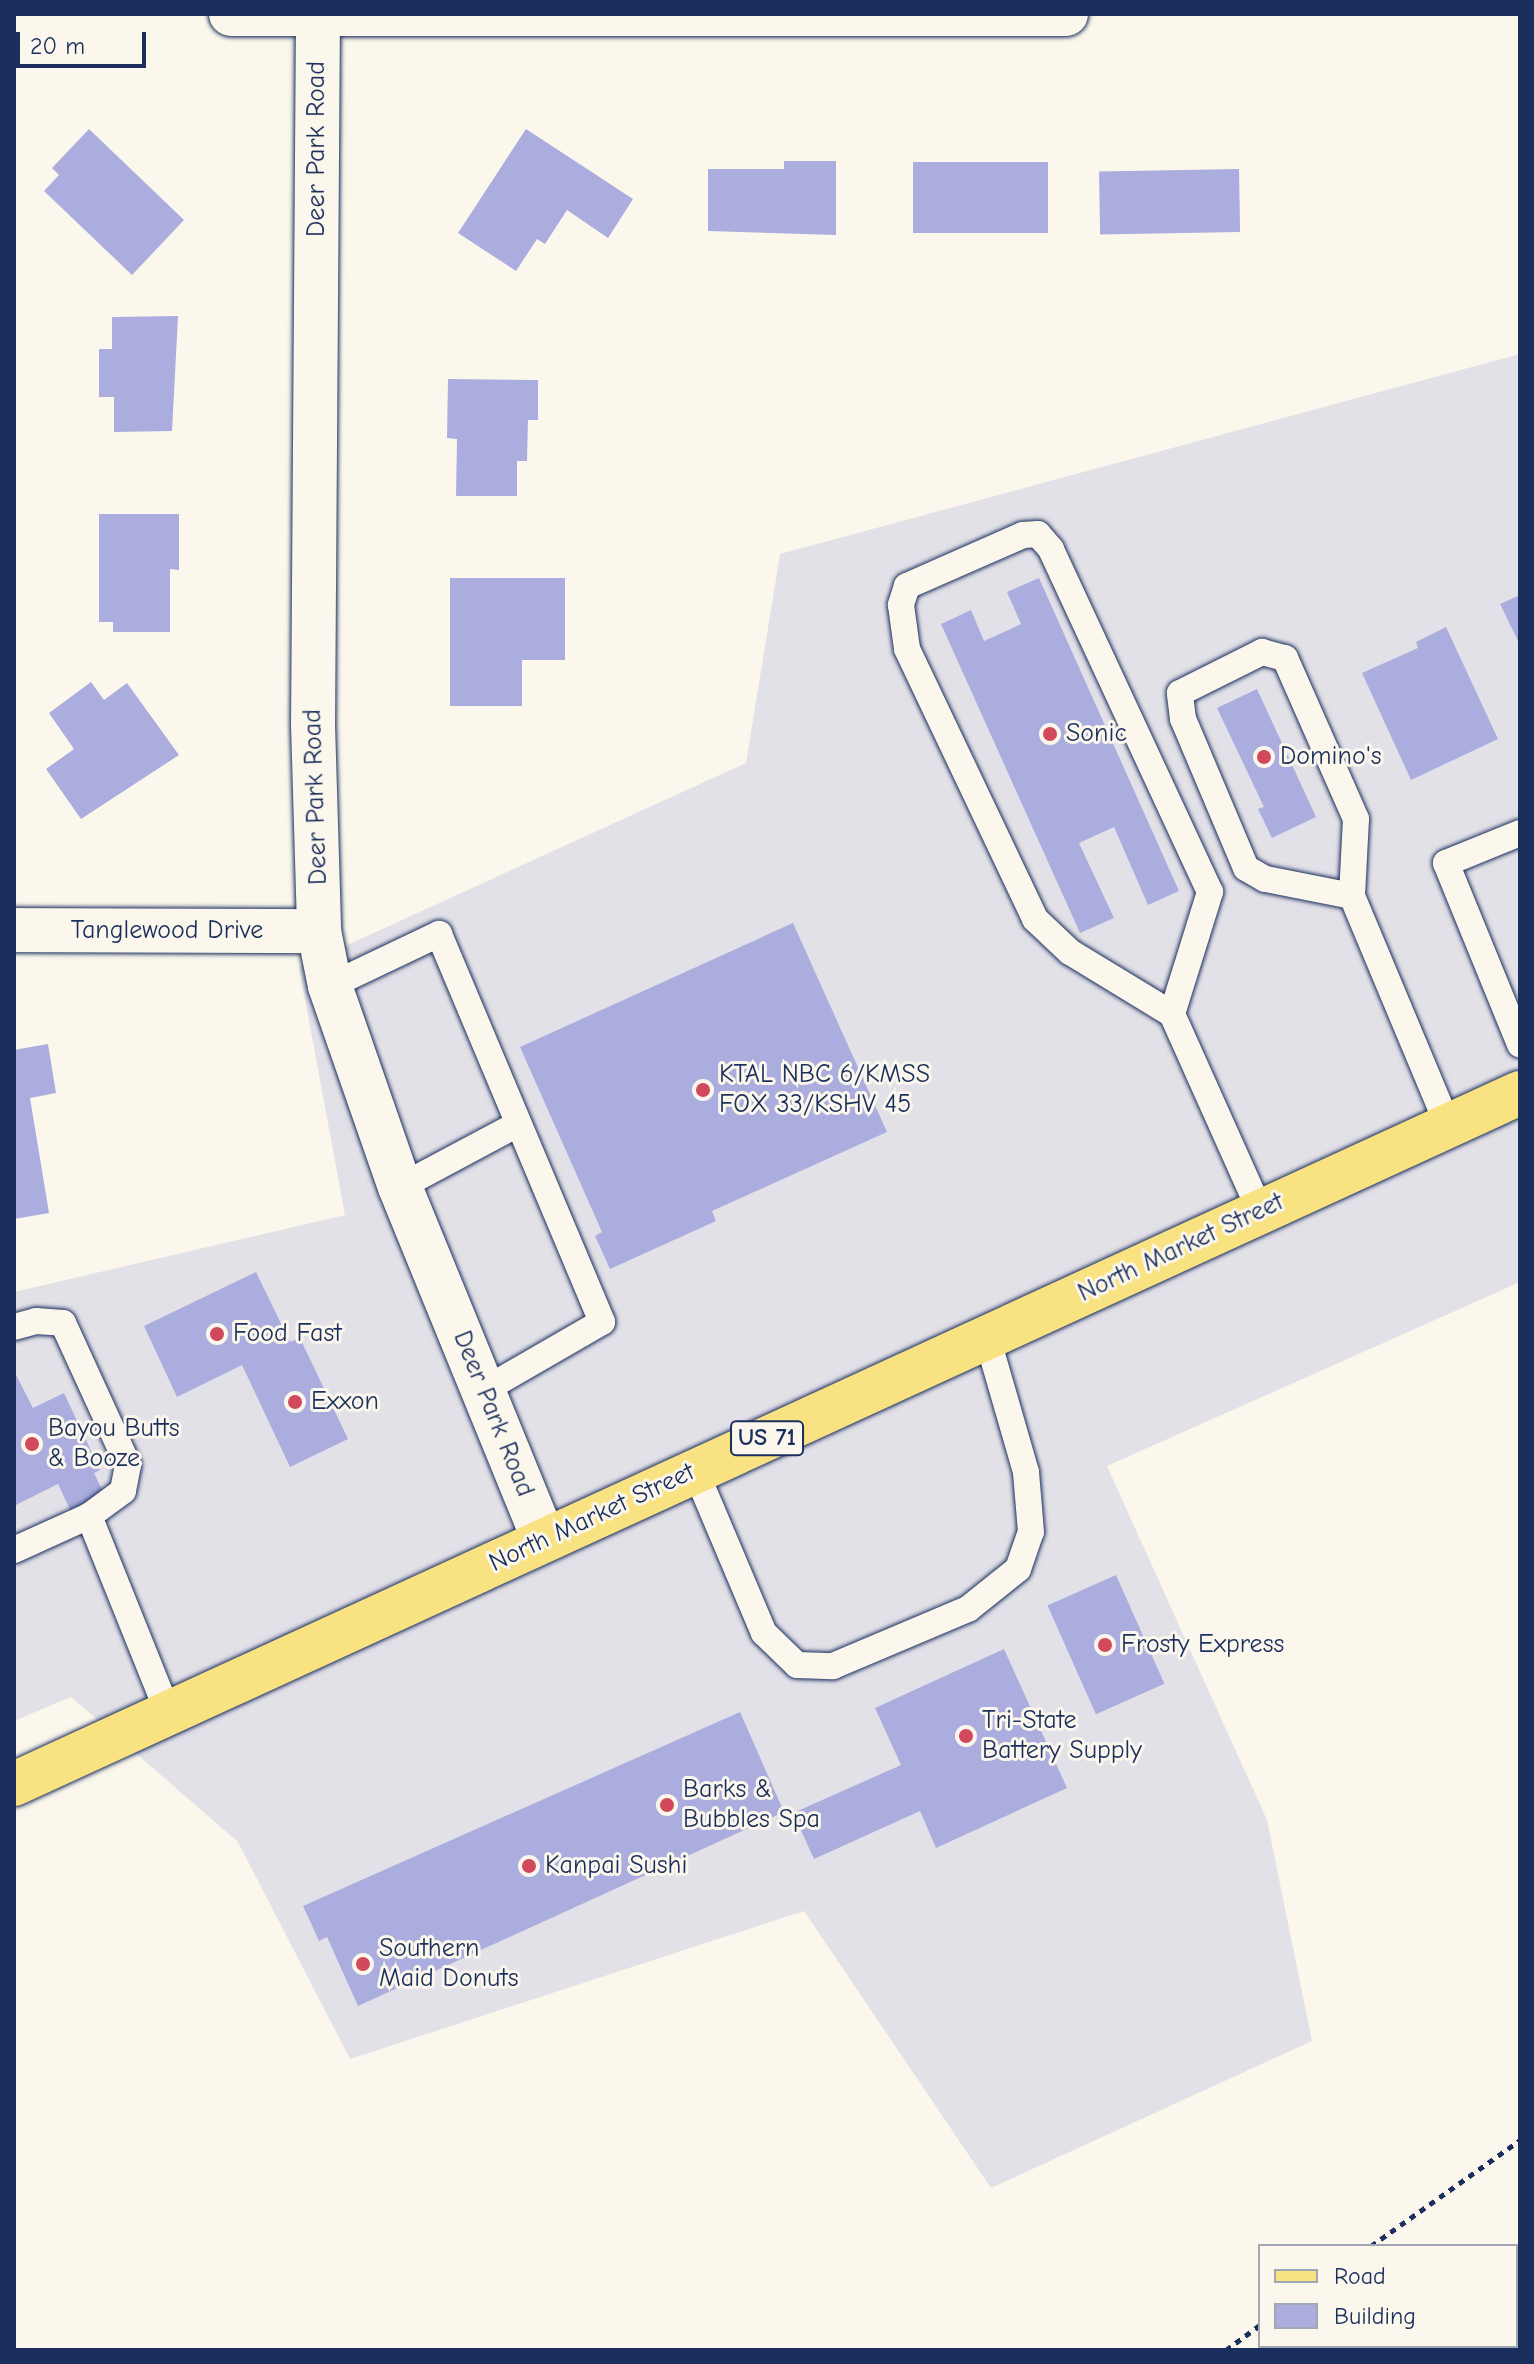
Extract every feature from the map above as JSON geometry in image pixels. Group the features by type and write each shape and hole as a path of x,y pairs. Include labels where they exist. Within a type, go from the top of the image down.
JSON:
{"main road":[{"name":"North Market Street","path":"14,1784 1520,1093"}],"street":[{"path":"231,14 1066,14"},
{"name":"Deer Park Road","path":"318,14 313,724 319,931 330,986 400,1187 544,1540"},
{"name":"Tanglewood Drive","path":"14,930 319,931"}],"lane":[{"path":"1172,1014 1210,892 1051,549 1038,534 1023,535 907,586 901,605 907,649 1035,919 1070,952 1172,1014 1260,1211"},
{"path":"1352,896 1265,879 1246,868 1183,719 1180,693 1262,652 1285,658 1356,819 1352,896 1448,1126"},
{"path":"1520,833 1446,863 1520,1044"},
{"path":"330,986 439,934 602,1322 484,1390"},
{"path":"400,1187 518,1124"},
{"path":"14,1327 36,1321 63,1323 128,1465 123,1491 89,1516 14,1550"},
{"path":"695,1470 764,1633 797,1665 833,1666 968,1609 1018,1569 1031,1532 1026,1472 987,1337"},
{"path":"89,1516 168,1713"}],"path":[{"path":"1374,2244 1520,2140"},
{"path":"1226,2350 1258,2326"}],"shaded area":[{"path":"1520,354 1520,1282 1107,1466 1267,1820 1312,2041 991,2188 804,1911 350,2059 238,1842 71,1697 14,1721 14,1292 345,1215 299,967 746,763 780,554"}],"building":[{"path":"89,129 184,220 132,275 44,191 59,175 52,168"},
{"path":"526,129 633,199 608,238 567,210 545,244 537,239 516,271 458,233"},
{"path":"784,161 836,161 836,235 708,231 708,169 784,169"},
{"path":"913,162 1048,162 1048,233 913,233"},
{"path":"1239,169 1240,232 1100,234 1099,171"},
{"path":"178,316 172,431 114,432 114,397 99,397 99,349 112,349 112,317"},
{"path":"448,379 538,380 538,420 528,420 527,461 517,461 517,496 456,496 457,439 447,438"},
{"path":"99,514 179,514 179,570 170,569 170,632 113,632 113,622 99,622"},
{"path":"450,578 565,578 565,660 522,660 522,706 450,706"},
{"name":"Sonic","path":"1039,578 1179,891 1148,905 1114,827 1079,843 1114,918 1080,933 941,624 971,610 984,641 1021,624 1007,592"},
{"path":"1520,595 1520,645 1500,604"},
{"path":"1446,627 1498,739 1411,780 1362,673 1418,648 1416,642"},
{"path":"91,682 104,700 127,683 179,755 81,819 46,769 74,749 49,713"},
{"name":"Domino's","path":"1257,689 1316,817 1272,838 1258,809 1264,807 1217,708"},
{"name":"KTAL NBC 6/KMSS FOX 33/KSHV 45","path":"793,923 887,1132 712,1211 716,1221 610,1269 595,1236 602,1232 520,1047"},
{"path":"48,1044 56,1093 30,1098 49,1213 14,1219 14,1050"},
{"path":"256,1272 290,1342 300,1338 348,1439 290,1467 242,1365 177,1397 144,1326"},
{"path":"14,1371 33,1408 64,1393 100,1470 94,1473 107,1500 73,1516 58,1484 14,1506"},
{"name":"Frosty Express","path":"1116,1575 1164,1684 1096,1714 1047,1606"},
{"name":"Tri-State Battery Supply","path":"1004,1649 1067,1788 936,1848 920,1811 814,1859 793,1813 901,1765 875,1708"},
{"path":"740,1712 784,1812 358,2006 327,1937 319,1941 303,1906"}],"place":[{"name":"Sonic","path":"1050,734"},
{"name":"Domino's","path":"1264,757"},
{"name":"KTAL NBC 6/KMSS FOX 33/KSHV 45","path":"703,1090"},
{"name":"Food Fast","path":"217,1334"},
{"name":"Exxon","path":"295,1402"},
{"name":"Bayou Butts & Booze","path":"32,1444"},
{"name":"Frosty Express","path":"1105,1645"},
{"name":"Tri-State Battery Supply","path":"966,1736"},
{"name":"Barks & Bubbles Spa","path":"667,1805"},
{"name":"Kanpai Sushi","path":"529,1866"},
{"name":"Southern Maid Donuts","path":"363,1964"}]}
